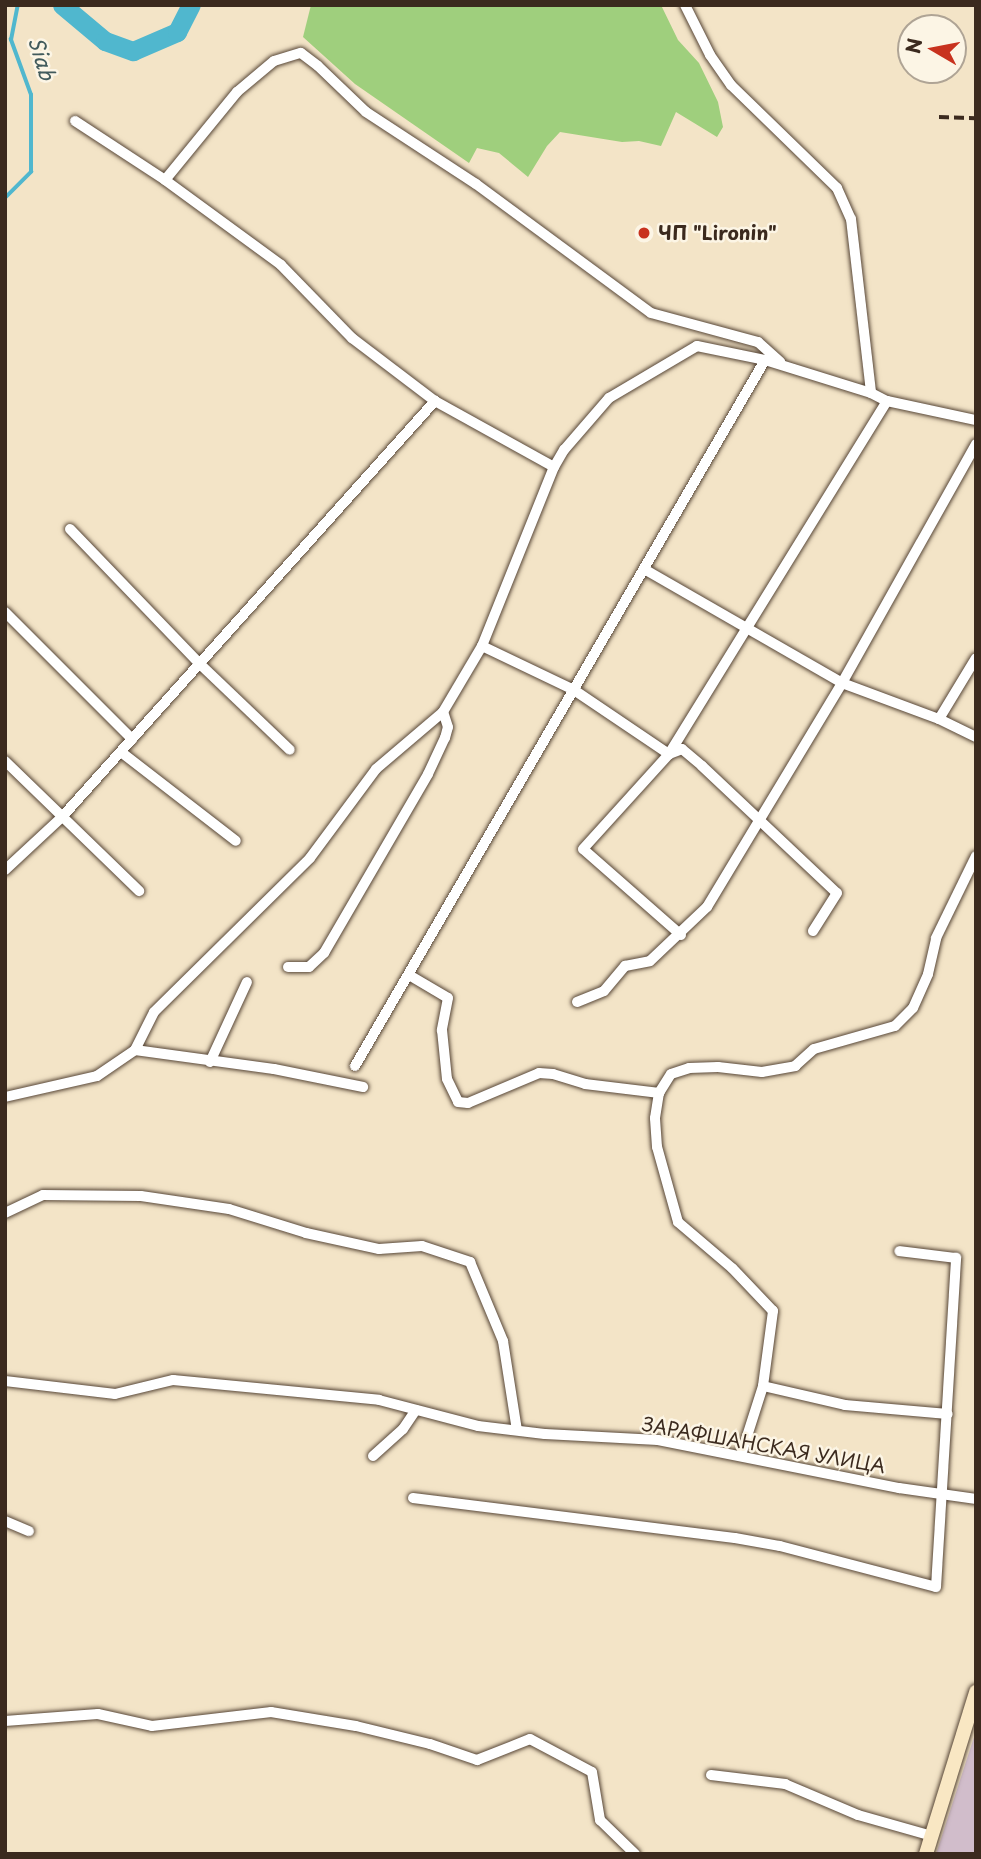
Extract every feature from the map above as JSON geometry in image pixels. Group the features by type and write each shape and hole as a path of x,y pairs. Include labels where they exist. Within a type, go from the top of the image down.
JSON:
{"main road":[{"path":"926,1854 976,1692"}],"street":[{"path":"685,5 710,55 731,85 837,188 851,219 871,393"},
{"path":"166,180 237,92 274,61 301,53 366,112 476,184 651,313 758,342 784,365"},
{"path":"75,121 166,180 281,265 352,338 435,401 554,467"},
{"path":"5,1097 97,1076 135,1050 155,1012 310,859 376,769 443,712 482,646 554,467 564,450 610,398 697,346 784,365 871,393 887,401 976,420"},
{"path":"355,1066 765,360"},
{"path":"5,870 62,817 435,401"},
{"path":"681,935 583,849 669,754 887,401"},
{"path":"578,1002 604,991 625,966 650,961 681,935 707,907 842,683 976,444"},
{"path":"70,529 200,664 290,750"},
{"path":"645,569 842,683 939,719 976,737"},
{"path":"5,612 132,739"},
{"path":"482,646 574,690 669,754"},
{"path":"939,719 976,658"},
{"path":"288,967 309,967 324,953 428,774 448,727 443,712"},
{"path":"669,754 682,749 760,818 837,893 813,931"},
{"path":"121,752 236,841"},
{"path":"5,761 139,891"},
{"path":"741,1455 763,1386 773,1311 732,1268 694,1239 678,1222 657,1147 654,1118 659,1093 671,1074 690,1068 718,1067 762,1072 795,1066 814,1049 895,1027 913,1007 928,974 936,938 976,856"},
{"path":"410,975 448,998 442,1030 447,1079 458,1102 468,1103 538,1073 553,1074 585,1084 659,1093"},
{"path":"210,1062 247,982"},
{"path":"135,1050 274,1069 363,1087"},
{"path":"5,1213 43,1195 141,1196 229,1209 306,1233 379,1250 422,1246 470,1262 503,1341 517,1430"},
{"path":"413,1498 735,1538 780,1546 936,1587 956,1258 899,1251"},
{"name":"ЗАРАФШАНСКАЯ УЛИЦА","path":"5,1381 115,1394 173,1380 379,1400 478,1426 658,1440 899,1488 943,1492 976,1499"},
{"path":"763,1386 845,1405 947,1415"},
{"path":"373,1456 403,1429 416,1410"},
{"path":"5,1521 29,1531"},
{"path":"5,1721 98,1714 152,1726 271,1712 356,1726 430,1744 477,1760 530,1739 592,1772 600,1820 635,1854"},
{"path":"711,1775 785,1784 858,1815 932,1836"}],"shaded area":[{"path":"976,1731 976,1854 936,1854"}],"green space":[{"path":"311,5 661,5 678,40 699,63 718,102 723,127 717,137 676,112 661,146 560,132 547,146 528,177 499,153 477,148 469,163 355,84 303,37"}],"waterway":[{"name":"Siab","path":"5,198 31,172 31,95 11,40 18,5"},
{"name":"Siab","path":"62,5 105,41 133,51 177,32 191,5"}],"railway":[{"path":"939,117 976,118"}],"place":[{"name":"ЧП \"Lironin\"","path":"644,233"}]}
